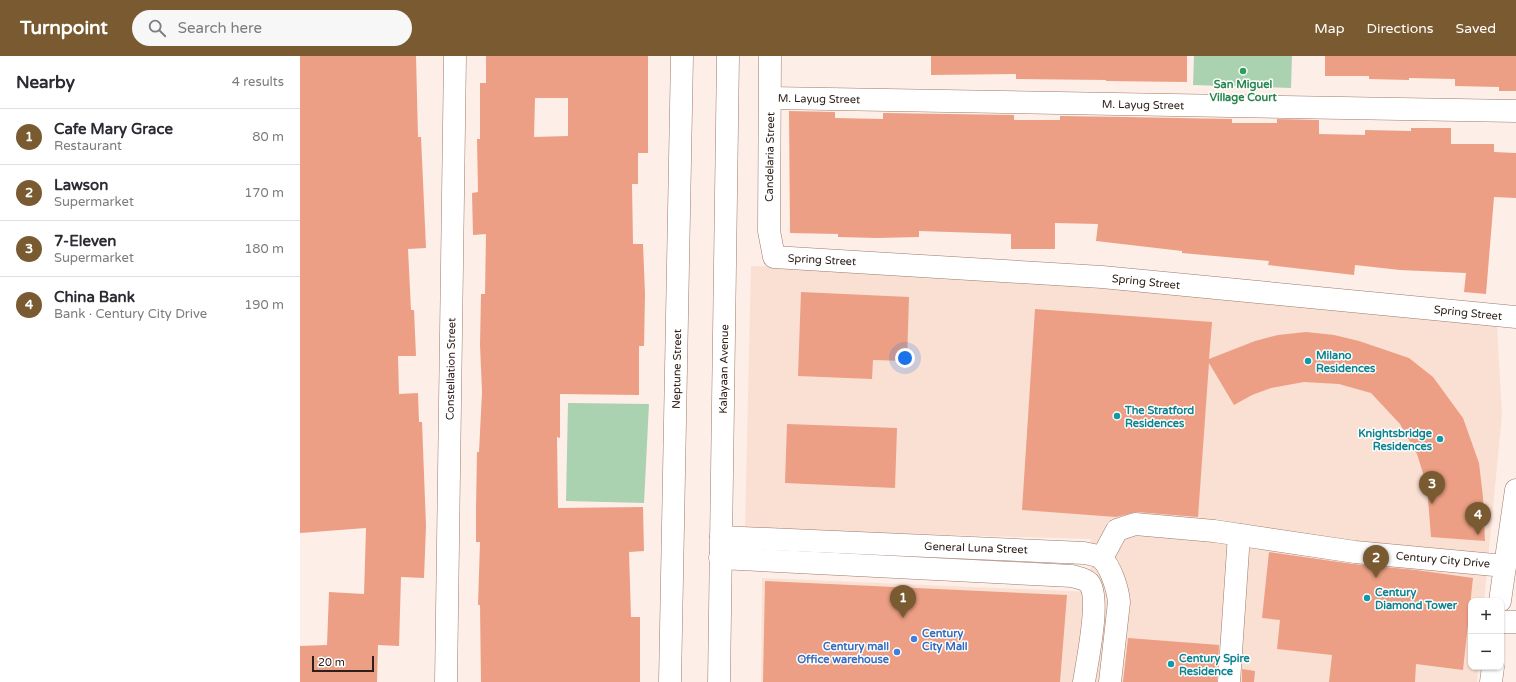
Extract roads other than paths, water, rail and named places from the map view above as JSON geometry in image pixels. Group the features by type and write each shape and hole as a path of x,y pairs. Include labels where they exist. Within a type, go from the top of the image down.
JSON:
{"street":[{"name":"Constellation Street","path":"446,682 456,56"},
{"name":"Neptune Street","path":"670,682 682,56"},
{"name":"Kalayaan Avenue","path":"719,682 728,56"},
{"name":"Candelaria Street","path":"770,56 769,230 774,257"},
{"name":"M. Layug Street","path":"770,98 1516,111"},
{"name":"Spring Street","path":"774,257 1102,277 1516,317"},
{"path":"1500,598 1516,490"},
{"name":"Century City Drive","path":"1102,558 1117,530 1135,524 1239,535 1356,552 1505,566"},
{"path":"1229,682 1239,535"},
{"name":"General Luna Street","path":"721,547 912,546 1084,552 1102,558"},
{"path":"912,546 912,568"},
{"name":"General Luna Street","path":"721,547 912,568 1072,576 1083,579 1089,583 1092,588 1094,608 1084,682"},
{"path":"1102,558 1116,586 1118,595 1110,682"},
{"path":"1504,622 1516,622"},
{"path":"1491,682 1493,670"}],"place":[{"name":"San Miguel Village Court","path":"1243,71"},
{"name":"Milano Residences","path":"1308,361"},
{"name":"The Stratford Residences","path":"1117,416"},
{"name":"Knightsbridge Residences","path":"1440,439"},
{"name":"7-Eleven","path":"1432,504"},
{"name":"China Bank","path":"1478,535"},
{"name":"Lawson","path":"1376,578"},
{"name":"Century Diamond Tower","path":"1367,598"},
{"name":"Cafe Mary Grace","path":"903,618"},
{"name":"Century City Mall","path":"914,639"},
{"name":"Century mall Office warehouse","path":"897,652"},
{"name":"Century Spire Residence","path":"1171,664"}]}
